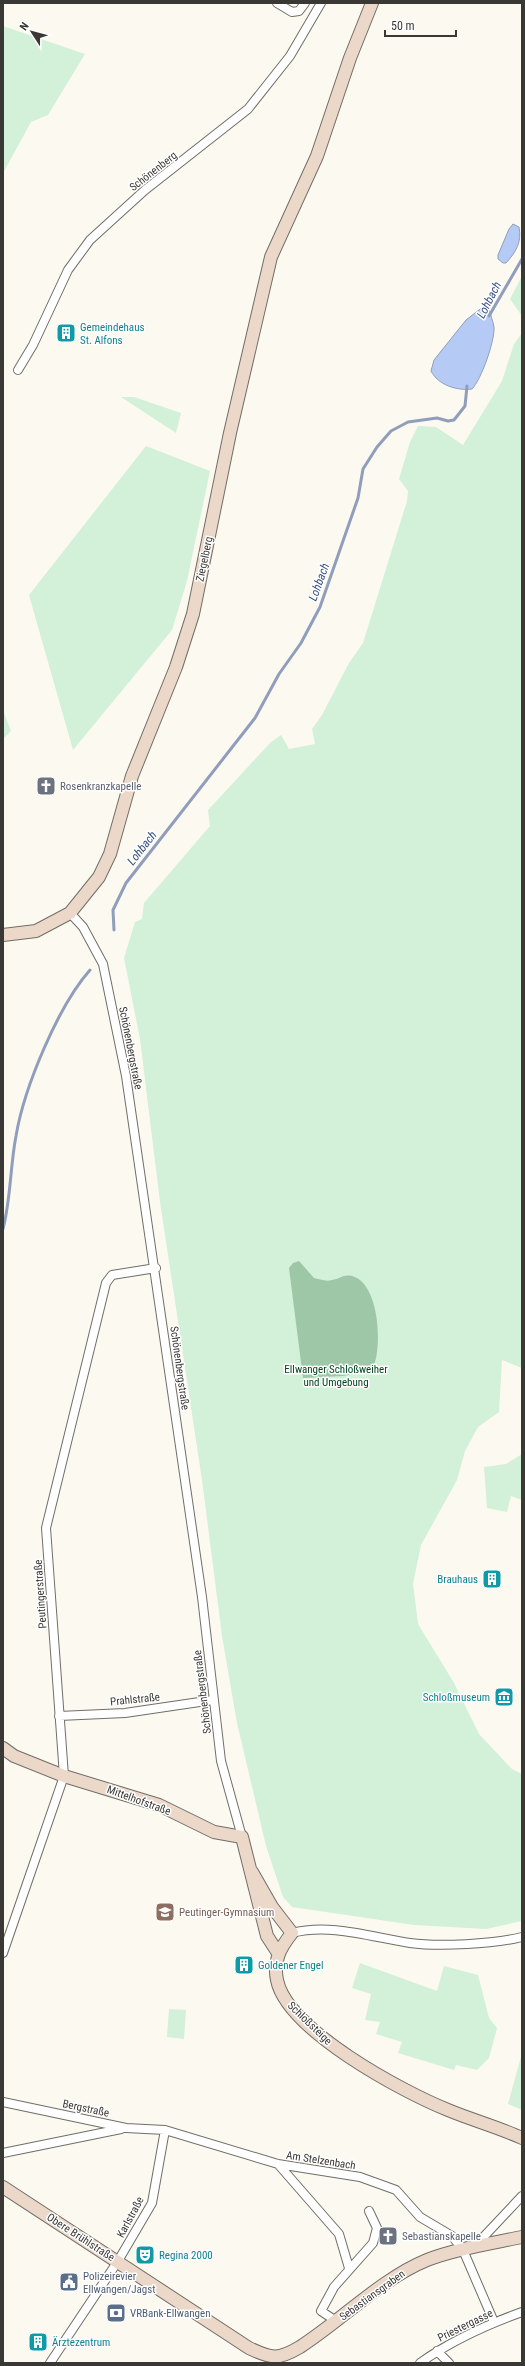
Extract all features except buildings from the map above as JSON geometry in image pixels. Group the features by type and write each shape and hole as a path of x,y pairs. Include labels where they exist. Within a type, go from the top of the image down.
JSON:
{"street":[{"path":"277,3 292,12 299,11 305,3"},
{"name":"Schönenberg","path":"18,370 33,345 68,270 90,240 122,209 248,110 290,56 321,3"},
{"name":"Ziegelberg","path":"70,913 99,877 110,854 132,776 176,667 193,614 230,433 271,257 317,156 350,58 372,3"},
{"path":"3,935 36,931 70,913"},
{"name":"Schönenbergstraße","path":"70,913 83,927 103,964 126,1076 156,1268 202,1597 221,1761 242,1837"},
{"name":"Peutingerstraße","path":"3,1953 64,1776 46,1528 106,1283 112,1275 156,1268"},
{"name":"Prahlstraße","path":"59,1716 125,1713 213,1700"},
{"name":"Mittelhofstraße","path":"3,1748 14,1756 64,1776 159,1805 214,1832 242,1837"},
{"path":"242,1837 252,1872 272,1907 292,1933 309,1929 351,1932 412,1944 501,1942 522,1936"},
{"path":"252,1872 252,1884 267,1936 278,1953"},
{"name":"Schloßsteige","path":"292,1933 278,1953 275,1967 277,1981 282,1994 294,2010 322,2037 394,2084 447,2110 522,2138"},
{"name":"Bergstraße","path":"3,2102 126,2128 165,2130 278,2164"},
{"path":"3,2153 126,2128"},
{"name":"Karlstraße","path":"50,2363 118,2261 152,2203 165,2130"},
{"name":"Am Stelzenbach","path":"278,2164 360,2177 396,2190 420,2217 469,2248 494,2322"},
{"name":"Am Stelzenbach","path":"278,2164 340,2234 349,2268"},
{"name":"Obere Brühlstraße","path":"3,2187 249,2348 266,2356 282,2360"},
{"path":"469,2248 522,2196"},
{"path":"336,2321 321,2311 334,2287 349,2268 373,2243 377,2228 369,2211"},
{"name":"Sebastiansgraben","path":"282,2360 402,2272 428,2260 469,2248 522,2237"},
{"name":"Priestergasse","path":"420,2363 438,2350 494,2322 522,2312"},
{"path":"438,2350 449,2363"}],"green space":[{"path":"3,26 85,54 48,115 31,122 3,173"},
{"path":"522,276 522,316 510,299"},
{"name":"Ellwanger Schloßweiher und Umgebung","path":"522,333 522,1368 502,1360 499,1412 478,1427 465,1451 457,1480 421,1545 413,1584 418,1624 454,1683 479,1734 512,1769 522,1774 522,1921 486,1929 414,1925 292,1907 283,1897 266,1846 237,1723 222,1636 202,1480 160,1202 140,1039 124,958 135,922 142,919 144,903 210,826 208,810 271,742 281,735 289,749 315,744 312,729 322,715 349,663 363,643 407,501 408,491 399,479 410,442 418,426 436,427 463,445 502,381 514,344"},
{"path":"121,397 134,397 181,413 176,433"},
{"path":"146,446 210,471 187,581 172,630 73,750 29,595"},
{"path":"3,710 11,731 3,739"},
{"name":"Ellwanger Schloßweiher und Umgebung","path":"299,1261 314,1278 327,1281 352,1276 361,1281 368,1291 374,1304 378,1333 375,1361 372,1370 343,1376 303,1378 289,1268 293,1263"},
{"path":"522,1454 522,1500 511,1496 507,1512 487,1508 484,1467 506,1464"},
{"path":"360,1963 437,1991 444,1966 478,1975 489,2018 497,2028 489,2058 477,2070 456,2065 454,2070 398,2053 402,2042 376,2034 380,2022 365,2020 371,1994 352,1988"},
{"path":"169,2009 186,2010 184,2039 167,2037"},
{"path":"522,2053 522,2110 508,2104"}],"water":[{"path":"513,224 519,227 519,242 513,255 506,263 503,263 498,259 498,255 509,229"},
{"path":"484,306 489,308 494,333 483,369 472,389 460,389 448,386 438,380 431,371 434,360 466,320"}],"waterway":[{"name":"Lohbach","path":"489,316 522,259"},
{"name":"Lohbach","path":"114,930 113,910 126,883 255,718 279,674 301,643 320,607 358,498 363,469 377,447 391,431 408,422 437,418 448,421 454,420 465,406 467,386"},
{"name":"Lohbach","path":"3,1229 8,1206 16,1136 26,1095 44,1048 66,1004 90,970"}],"place":[{"name":"Gemeindehaus St. Alfons","path":"66,333"},
{"name":"Rosenkranzkapelle","path":"46,786"},
{"name":"Brauhaus","path":"492,1579"},
{"name":"Schloßmuseum","path":"504,1697"},
{"name":"Peutinger-Gymnasium","path":"165,1912"},
{"name":"Goldener Engel","path":"244,1965"},
{"name":"Sebastianskapelle","path":"388,2236"},
{"name":"Regina 2000","path":"145,2255"},
{"name":"Polizeirevier Ellwangen/Jagst","path":"69,2282"},
{"name":"VRBank-Ellwangen","path":"116,2313"},
{"name":"Ärztezentrum","path":"38,2342"}]}
